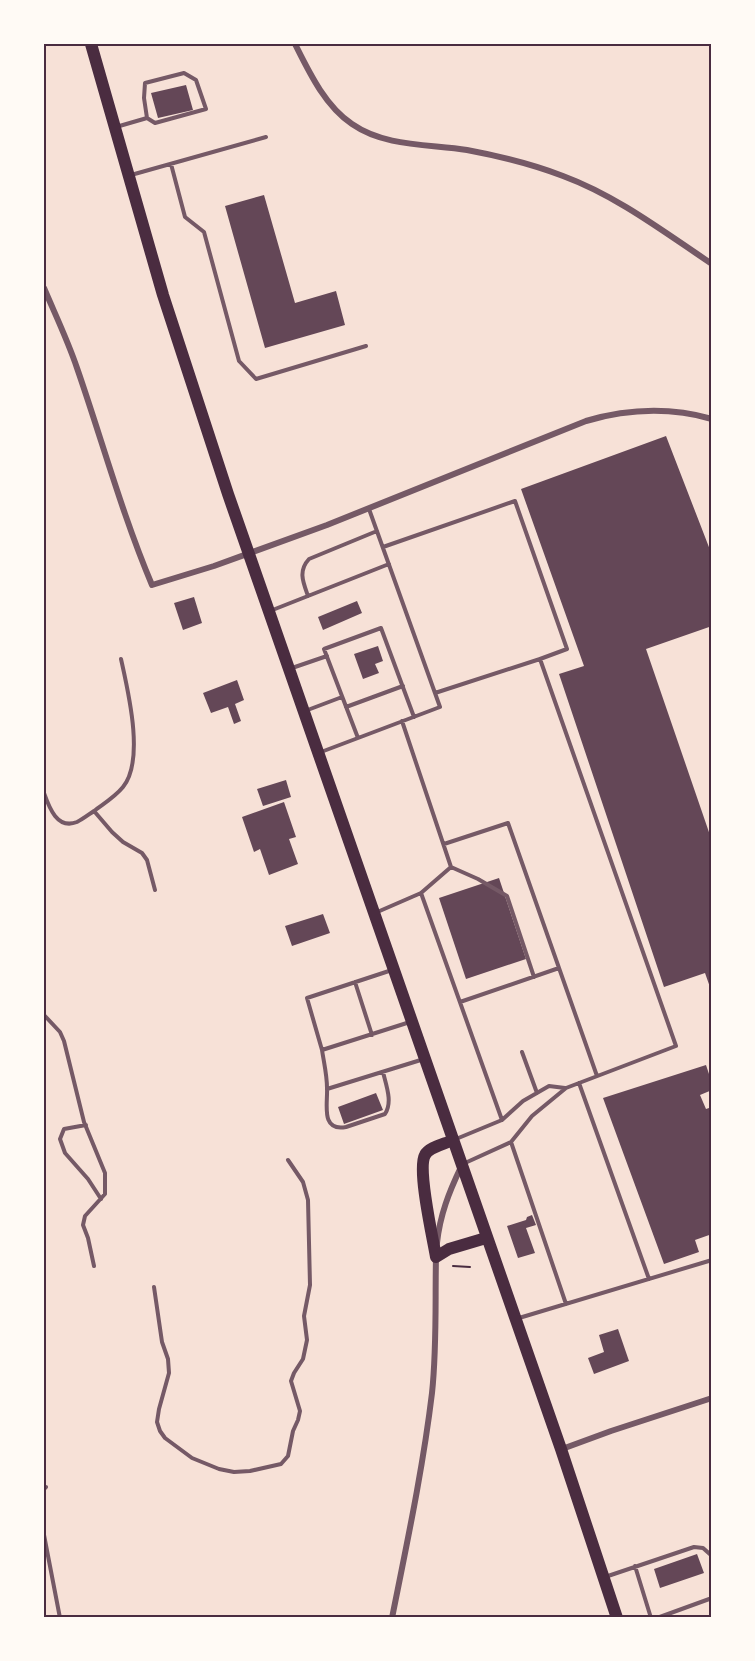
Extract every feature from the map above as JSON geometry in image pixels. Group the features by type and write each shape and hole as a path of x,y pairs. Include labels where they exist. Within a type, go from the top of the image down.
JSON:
{"main road":[{"path":"91,44 163,295 248,553 561,1449 616,1617"},
{"path":"453,1140 429,1150 423,1160 425,1194 436,1257 449,1250 486,1239"}],"street":[{"path":"295,44 326,97 339,113 361,130 396,142 498,156 560,174 614,199 711,264"},
{"path":"44,288 77,366 111,473 152,585 214,566 369,509 586,421 622,413 664,411 711,419"},
{"path":"392,1617 417,1492 432,1393 438,1229 447,1196 462,1165"},
{"path":"561,1449 711,1398"}],"lane":[{"path":"115,127 147,118 155,123 206,109 196,80 184,73 145,83 144,98 147,118"},
{"path":"129,176 266,137"},
{"path":"171,164 185,217 204,232 239,361 256,379 366,346"},
{"path":"383,547 515,501 567,649 435,693"},
{"path":"318,753 440,707 369,509"},
{"path":"308,596 302,572 309,559 377,531"},
{"path":"269,611 389,564"},
{"path":"358,738 324,649 381,628 414,717"},
{"path":"289,669 327,656"},
{"path":"44,793 57,819 65,823 75,823 123,787 130,774 134,758 132,714 121,658"},
{"path":"462,1165 511,1142 532,1116 566,1088 676,1046 540,659"},
{"path":"346,707 403,686"},
{"path":"304,711 342,697"},
{"path":"402,721 452,867 507,896 534,977"},
{"path":"94,811 112,832 147,860 155,890"},
{"path":"444,844 508,823 597,1076"},
{"path":"373,914 421,893 452,867"},
{"path":"421,893 502,1120"},
{"path":"460,1002 559,968"},
{"path":"383,1072 389,1101 389,1108 385,1114 346,1128 334,1126 328,1120 326,1111 327,1089 322,1050 307,998 393,970"},
{"path":"355,982 372,1035"},
{"path":"44,1015 60,1032 64,1041 86,1125 105,1173 105,1194 85,1216 83,1225 94,1266"},
{"path":"322,1050 411,1022"},
{"path":"522,1052 537,1093"},
{"path":"327,1089 424,1059"},
{"path":"579,1083 649,1279"},
{"path":"453,1140 502,1120 523,1101 549,1086 566,1088"},
{"path":"86,1125 64,1129 60,1139 65,1153 88,1179 101,1199"},
{"path":"511,1142 566,1304"},
{"path":"154,1287 162,1342 168,1359 169,1373 157,1422 165,1438 192,1458 219,1469 234,1472 281,1464 288,1456 300,1411 291,1381 303,1359 307,1340 304,1316 310,1285 308,1200 303,1182 288,1160"},
{"path":"515,1320 711,1260"},
{"path":"44,1535 54,1596 60,1617"},
{"path":"604,1577 694,1547 702,1548 711,1556"},
{"path":"635,1566 651,1617"},
{"path":"657,1617 711,1598"}],"path":[{"path":"453,1266 470,1267"}],"building":[{"path":"186,85 193,110 158,118 151,93"},
{"path":"264,195 295,303 336,291 345,325 265,348 225,206"},
{"path":"666,436 712,555 712,626 646,649 712,841 711,990 705,973 664,987 559,674 584,666 521,489"},
{"path":"194,597 202,623 183,630 174,603"},
{"path":"357,601 362,613 323,630 318,617"},
{"path":"378,646 383,661 375,664 379,673 363,679 354,654"},
{"path":"237,680 244,700 235,704 241,721 234,724 228,707 211,713 203,693"},
{"path":"286,780 291,797 263,806 257,789"},
{"path":"284,802 296,837 289,839 298,864 269,875 260,849 254,852 242,817"},
{"path":"499,878 526,959 466,979 439,898"},
{"path":"323,914 330,933 292,946 285,926"},
{"path":"706,1065 712,1090 700,1095 706,1109 712,1107 712,1171 709,1172 712,1179 712,1234 695,1240 699,1252 664,1264 603,1098"},
{"path":"376,1093 383,1110 344,1124 338,1107"},
{"path":"532,1215 536,1225 526,1228 535,1253 518,1258 507,1226 526,1220"},
{"path":"618,1329 629,1361 594,1374 588,1358 604,1352 599,1335"},
{"path":"697,1554 704,1573 660,1588 654,1569"}]}
